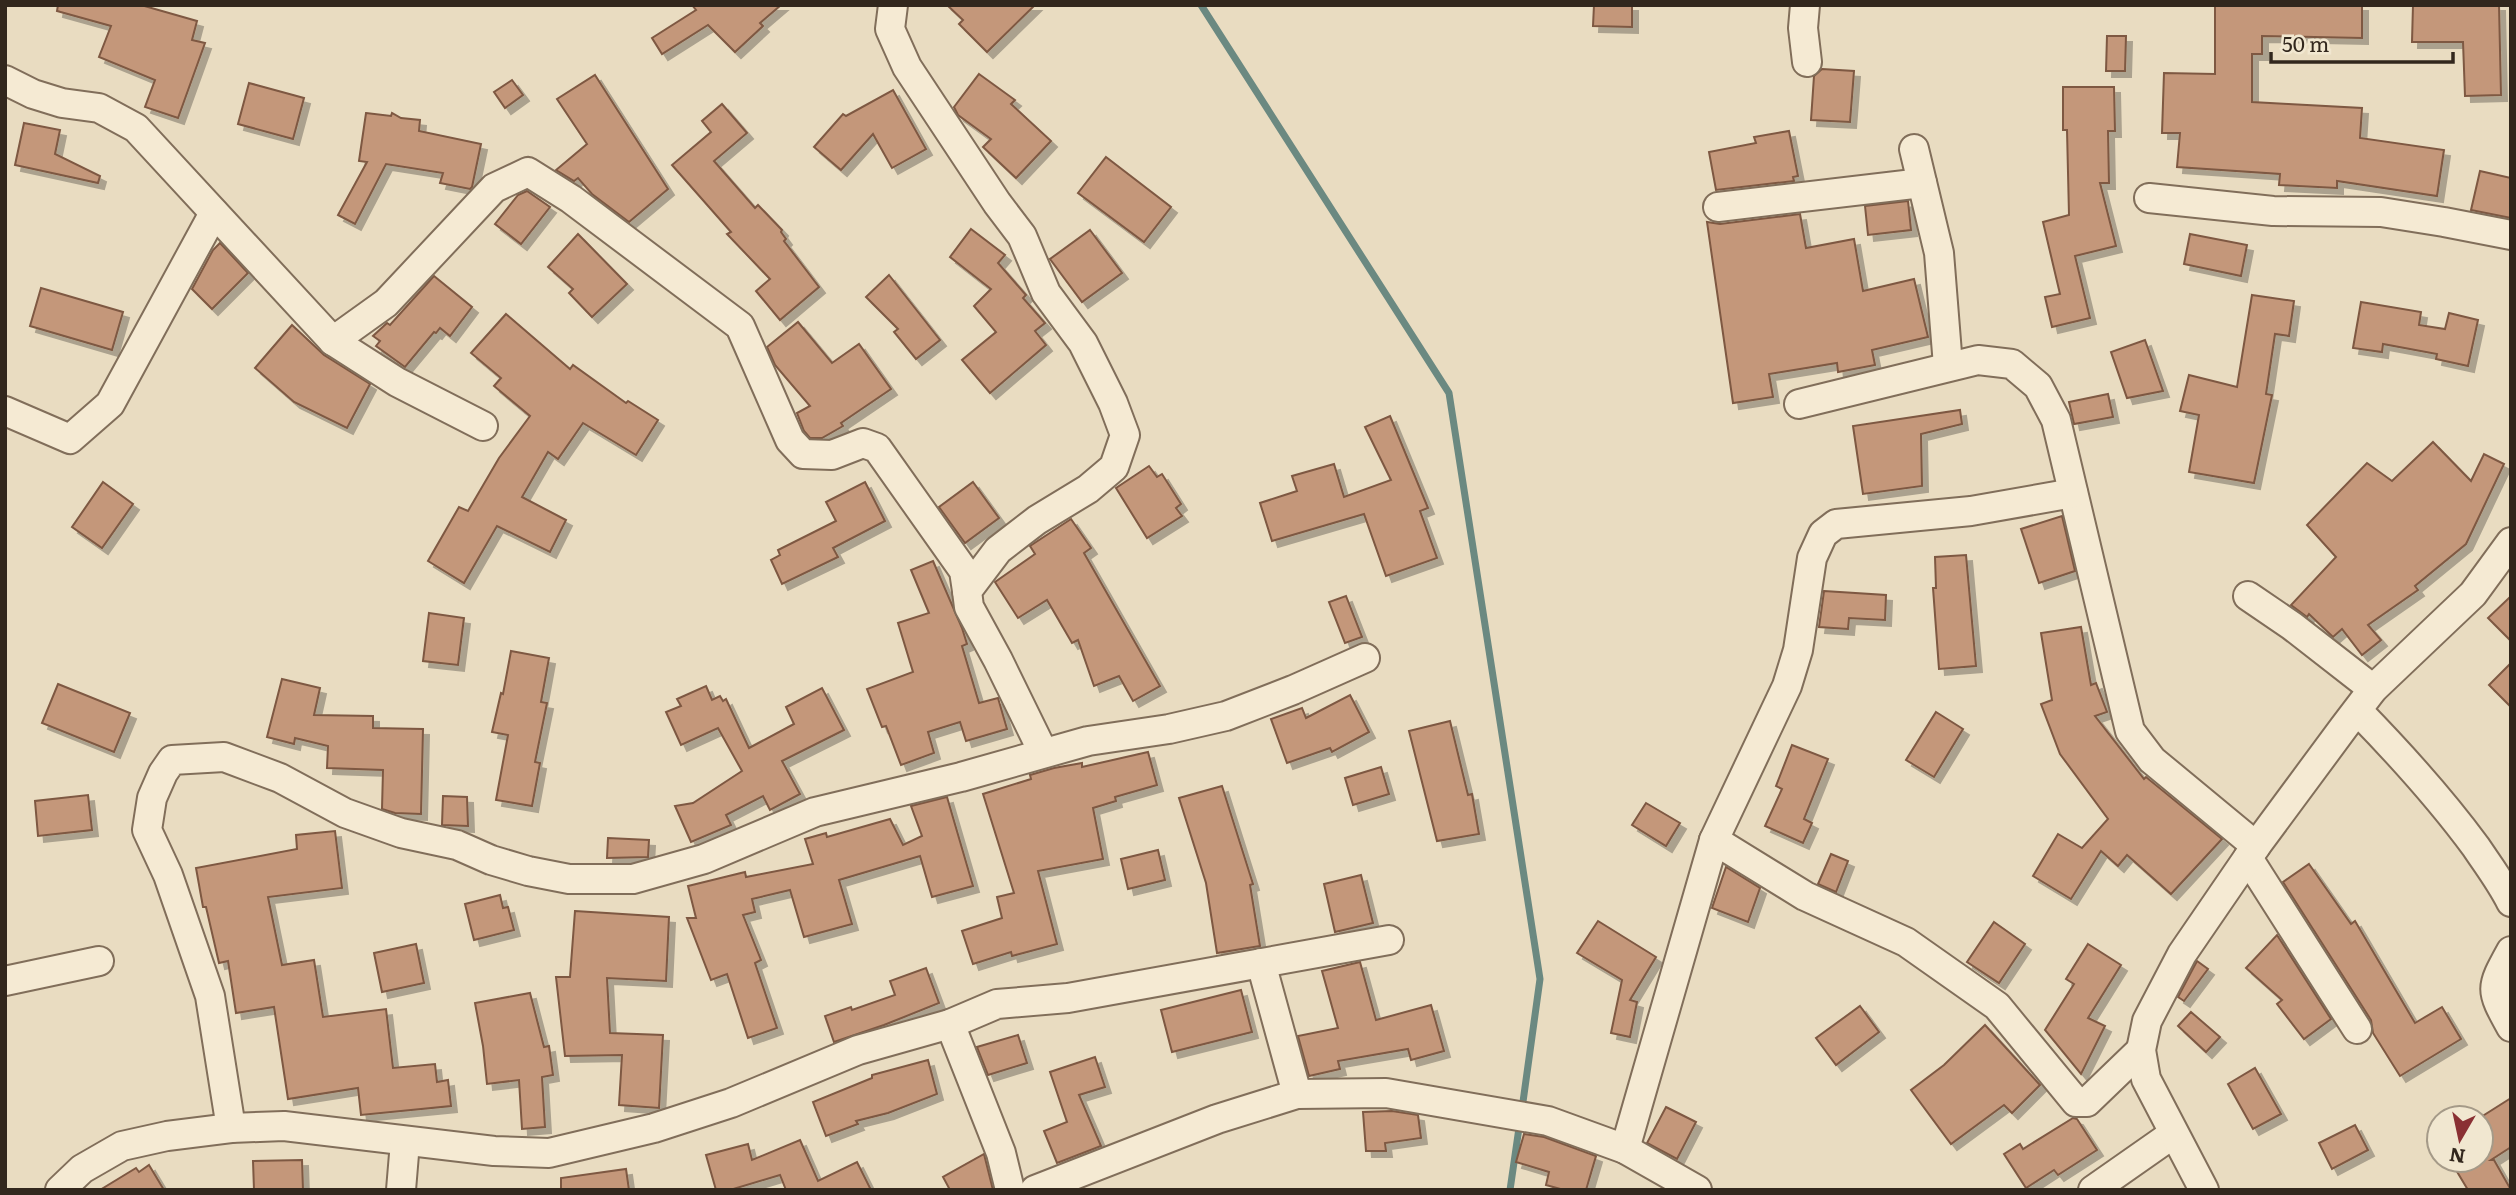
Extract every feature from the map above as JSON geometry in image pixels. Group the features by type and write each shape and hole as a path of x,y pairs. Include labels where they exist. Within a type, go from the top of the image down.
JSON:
{"street":[{"path":"893,5 890,29 907,67 997,203 1022,236 1046,293 1083,343 1113,403 1125,435 1114,467 1088,489 1037,520 998,550 967,591"},
{"path":"1805,5 1803,28 1807,62"},
{"path":"5,80 33,94 62,103 99,108 136,128 333,341 397,382 483,426"},
{"path":"1914,149 1939,253 1948,366"},
{"path":"333,341 386,303 494,188 528,173 571,199 740,326 790,440 803,454 832,455 863,443 877,448 964,570 969,607 1043,752"},
{"path":"1717,207 1922,183"},
{"path":"2149,198 2273,211 2381,212 2511,235"},
{"path":"5,411 70,439 110,404 214,213"},
{"path":"1799,404 1978,360 2012,364 2038,386 2056,420 2130,731 2152,760 2252,852 2357,1029"},
{"path":"1625,1149 1714,840 1787,686 1798,650 1812,558 1823,534 1836,524 1971,511 2073,493"},
{"path":"2203,1190 2146,1079 2141,1049 2147,1021 2182,954 2252,852 2344,727 2366,700 2473,594 2511,542"},
{"path":"2248,596 2292,626 2366,700 2404,758 2454,817 2508,888"},
{"path":"231,1128 210,996 168,874 147,830 152,798 172,760 224,757 280,778 345,813 401,833 457,845 528,872 569,879 633,879 704,859 815,812 961,777 1088,741 1169,729 1226,716 1365,658"},
{"path":"1714,840 1804,896 1906,942 1997,1006 2076,1102 2087,1102 2141,1049"},
{"path":"60,1190 82,1169 122,1146 167,1136 231,1128 284,1126 405,1142 494,1151 549,1153 654,1128 731,1103 858,1049 950,1024 997,1004 1068,998 1390,940"},
{"path":"2511,951 2497,977 2494,996 2511,1027"},
{"path":"5,981 99,961"},
{"path":"1261,963 1297,1094"},
{"path":"950,1024 1001,1153 1010,1190"},
{"path":"1035,1190 1217,1119 1297,1094 1386,1093 1548,1121 1625,1149 1697,1190"},
{"path":"2093,1190 2173,1134"},
{"path":"401,1190 405,1142"}],"building":[{"path":"58,5 141,5 197,21 192,40 205,43 178,118 145,107 155,80 99,57 111,26 57,11"},
{"path":"692,5 781,5 760,23 763,26 735,52 708,25 662,54 652,38 696,10"},
{"path":"947,5 1035,5 987,52 959,24 963,20"},
{"path":"1594,5 1632,5 1632,27 1593,26"},
{"path":"2215,5 2362,5 2362,38 2262,36 2262,54 2252,54 2252,102 2362,108 2360,138 2444,150 2437,196 2337,181 2337,188 2279,185 2280,174 2177,167 2180,133 2162,133 2164,73 2215,74"},
{"path":"2413,5 2499,5 2501,95 2465,96 2463,42 2412,42"},
{"path":"2107,36 2126,36 2125,71 2106,71"},
{"path":"1822,69 1854,71 1850,122 1811,120 1814,76"},
{"path":"979,74 1015,100 1011,104 1051,141 1016,178 983,147 991,139 958,115 954,107"},
{"path":"595,75 668,189 629,222 592,194 578,178 574,181 556,170 587,144 557,99"},
{"path":"512,80 523,95 505,108 494,92"},
{"path":"249,83 304,98 293,139 238,124"},
{"path":"2063,87 2114,87 2115,131 2108,131 2109,183 2100,183 2116,246 2075,256 2090,318 2052,327 2045,297 2060,294 2043,222 2069,215"},
{"path":"893,90 926,149 892,168 873,134 841,170 814,147 843,114 846,116"},
{"path":"722,104 747,133 714,161 755,208 758,205 782,230 786,239 784,241 819,287 780,320 756,291 770,279 727,234 731,232 672,165 711,132 702,121"},
{"path":"366,113 391,116 392,113 401,118 420,120 419,131 481,144 472,187 470,189 440,183 443,173 386,164 355,224 338,215 367,162 359,161"},
{"path":"24,123 60,130 55,154 100,176 98,183 15,165"},
{"path":"1789,131 1798,176 1793,177 1794,181 1716,190 1709,152 1756,143 1754,137"},
{"path":"1106,157 1171,207 1144,242 1078,193"},
{"path":"2480,171 2511,178 2511,218 2471,210"},
{"path":"527,191 550,207 521,244 495,224 518,195"},
{"path":"1908,201 1911,230 1868,235 1865,206"},
{"path":"1800,214 1806,248 1854,239 1863,291 1914,279 1928,337 1872,350 1875,365 1838,372 1837,363 1769,374 1773,397 1733,403 1707,222 1720,224"},
{"path":"971,229 1005,255 998,263 1026,295 1023,298 1045,323 1035,331 1046,345 990,393 962,360 996,332 974,306 991,289 950,257"},
{"path":"1090,230 1122,273 1082,302 1050,259"},
{"path":"578,234 627,284 592,317 569,293 573,289 548,267"},
{"path":"2190,234 2247,245 2241,276 2184,264"},
{"path":"220,243 248,273 212,309 192,289 213,250"},
{"path":"889,275 940,340 916,359 894,332 898,329 866,297"},
{"path":"434,276 472,307 450,336 440,328 434,332 405,367 376,346 380,341 373,336 387,323 390,325"},
{"path":"41,288 123,312 112,350 30,326"},
{"path":"2252,295 2294,301 2289,336 2275,334 2266,394 2272,395 2254,483 2189,472 2199,415 2180,411 2189,375 2237,387"},
{"path":"2361,302 2421,312 2419,325 2445,329 2449,313 2478,320 2468,366 2436,359 2437,354 2383,344 2382,352 2353,348"},
{"path":"506,314 570,369 573,365 626,403 628,401 658,420 636,455 583,423 558,459 548,452 522,497 566,520 550,552 497,526 464,583 428,561 459,507 468,511 499,458 530,416 494,386 501,378 471,353"},
{"path":"798,322 832,363 859,344 891,389 841,423 843,426 822,438 810,438 804,431 797,413 810,406 775,365 767,347"},
{"path":"292,325 324,355 370,384 347,428 294,402 255,368"},
{"path":"2145,340 2163,391 2127,398 2111,352"},
{"path":"2108,394 2113,417 2074,424 2069,402"},
{"path":"1960,410 1962,424 1921,434 1922,486 1863,494 1853,426"},
{"path":"1390,416 1428,508 1420,511 1437,558 1386,576 1364,514 1272,541 1260,503 1297,491 1292,476 1334,464 1344,497 1391,480 1365,427"},
{"path":"2433,442 2471,481 2484,454 2504,464 2466,544 2415,586 2418,590 2368,625 2381,640 2362,655 2342,629 2333,637 2309,614 2307,617 2291,605 2336,557 2307,525 2367,463 2392,481"},
{"path":"1149,466 1157,477 1162,474 1181,504 1176,508 1182,516 1147,538 1116,488"},
{"path":"103,482 133,504 102,548 72,527"},
{"path":"865,482 885,521 833,548 838,557 782,584 771,560 780,555 778,550 836,521 826,502"},
{"path":"973,482 999,518 965,543 939,507"},
{"path":"2062,516 2075,571 2039,583 2021,529"},
{"path":"1071,519 1091,548 1084,553 1160,686 1133,701 1119,676 1094,686 1078,640 1072,643 1047,600 1018,618 995,582 1035,554 1030,546"},
{"path":"1966,555 1976,666 1939,669 1933,588 1936,588 1935,557"},
{"path":"933,561 962,628 967,644 962,646 979,703 998,698 1007,729 966,741 960,722 928,732 934,753 901,765 886,726 882,727 867,689 913,672 898,623 929,613 911,570"},
{"path":"1824,591 1886,595 1885,620 1849,618 1848,629 1819,627"},
{"path":"1346,596 1362,637 1345,643 1329,602"},
{"path":"2511,596 2511,641 2488,618"},
{"path":"429,613 464,618 458,665 423,661"},
{"path":"2081,627 2091,685 2096,683 2107,712 2095,716 2144,779 2146,777 2222,839 2171,894 2127,855 2118,866 2101,851 2071,899 2033,876 2058,834 2082,848 2108,819 2060,754 2041,704 2052,700 2041,633"},
{"path":"511,651 549,658 541,702 547,703 535,762 540,763 532,806 496,800 508,735 492,732"},
{"path":"2511,663 2511,707 2489,685"},
{"path":"282,679 320,688 314,715 373,716 373,728 423,729 421,814 395,813 382,809 383,770 327,768 328,746 295,738 294,744 267,737"},
{"path":"58,684 130,713 114,752 42,723"},
{"path":"706,686 712,700 720,696 723,701 726,699 749,748 794,724 786,707 822,688 844,730 782,761 800,794 770,810 763,796 726,815 731,825 691,842 675,806 693,803 742,771 718,728 681,745 666,712 681,706 677,699"},
{"path":"1350,695 1369,732 1332,752 1330,748 1287,763 1271,719 1302,708 1306,718"},
{"path":"1936,712 1963,729 1934,777 1906,760"},
{"path":"1450,721 1468,795 1472,794 1479,834 1437,841 1409,731"},
{"path":"1792,745 1828,759 1804,819 1812,823 1803,843 1765,826 1782,789 1776,786"},
{"path":"1148,752 1157,785 1115,797 1116,801 1093,808 1103,859 1038,871 1057,944 1012,956 1011,952 973,964 962,931 1002,918 997,897 1014,893 983,794 1031,779 1030,775 1054,768 1082,763 1082,767"},
{"path":"1381,767 1389,794 1353,805 1345,778"},
{"path":"1222,786 1253,884 1250,885 1260,946 1217,953 1206,883 1179,798"},
{"path":"88,795 92,830 38,836 35,801"},
{"path":"443,796 467,797 468,826 442,825"},
{"path":"947,797 973,886 932,897 920,856 839,880 852,924 804,937 790,890 752,899 755,912 743,915 761,960 755,963 777,1028 748,1038 727,974 711,980 687,918 696,918 688,886 745,872 746,877 813,864 805,839 826,833 827,837 890,819 903,845 922,836 911,806"},
{"path":"1646,803 1680,823 1666,846 1632,825"},
{"path":"335,831 342,888 268,897 282,965 314,960 323,1017 386,1009 393,1068 435,1064 437,1082 448,1080 451,1106 361,1115 358,1088 288,1099 274,1007 236,1013 228,961 219,963 206,907 203,907 196,868 297,849 296,835"},
{"path":"608,838 649,840 648,857 607,858"},
{"path":"1158,850 1165,880 1128,889 1121,859"},
{"path":"1831,854 1848,861 1836,892 1818,884"},
{"path":"2309,864 2351,924 2355,921 2415,1023 2442,1007 2461,1039 2400,1076 2373,1033 2371,1020 2283,882"},
{"path":"1726,867 1760,888 1748,922 1712,908"},
{"path":"1361,875 1373,923 1335,932 1324,884"},
{"path":"500,895 503,908 508,907 514,930 474,940 465,904"},
{"path":"575,911 669,917 666,981 607,978 610,1033 663,1035 659,1108 619,1105 622,1055 565,1056 556,977 570,977"},
{"path":"1598,921 1656,957 1630,1000 1637,1002 1630,1037 1611,1033 1622,980 1577,953"},
{"path":"1994,922 2025,944 1999,983 1967,962"},
{"path":"2277,935 2331,1019 2304,1039 2277,1004 2282,1000 2246,968"},
{"path":"416,944 424,983 382,992 374,953"},
{"path":"2088,944 2121,965 2088,1018 2105,1026 2081,1074 2045,1030 2074,984 2066,979"},
{"path":"2197,961 2208,969 2184,1001 2178,997"},
{"path":"1360,962 1376,1020 1431,1005 1444,1051 1411,1060 1408,1049 1338,1061 1340,1069 1309,1076 1298,1036 1338,1028 1322,971"},
{"path":"926,968 939,1003 834,1042 825,1016 895,995 890,981"},
{"path":"1241,990 1252,1032 1172,1052 1161,1010"},
{"path":"530,993 544,1047 549,1046 553,1075 542,1077 545,1127 522,1129 519,1080 487,1084 475,1003"},
{"path":"1860,1006 1879,1032 1836,1065 1816,1038"},
{"path":"2191,1012 2220,1037 2206,1052 2178,1026"},
{"path":"1985,1025 2040,1085 2012,1113 2004,1105 1951,1144 1911,1090 1944,1065"},
{"path":"1018,1035 1027,1063 988,1075 977,1047"},
{"path":"1095,1057 1105,1087 1079,1095 1101,1146 1057,1163 1044,1131 1067,1122 1050,1072"},
{"path":"928,1060 937,1094 888,1113 856,1121 858,1124 826,1136 813,1102 872,1078 872,1075"},
{"path":"2255,1068 2281,1114 2253,1129 2228,1084"},
{"path":"2511,1098 2511,1147 2495,1157 2495,1108"},
{"path":"1666,1107 1696,1122 1677,1159 1647,1143"},
{"path":"1392,1111 1418,1115 1421,1138 1385,1143 1386,1151 1366,1151 1363,1112"},
{"path":"2073,1118 2077,1119 2097,1150 2058,1175 2054,1170 2026,1188 2004,1154 2020,1144 2023,1149"},
{"path":"2355,1125 2368,1150 2332,1169 2319,1143"},
{"path":"1524,1134 1544,1137 1596,1156 1586,1190 1564,1190 1546,1185 1549,1172 1516,1162"},
{"path":"800,1140 818,1181 857,1162 871,1190 786,1190 780,1175 730,1190 716,1190 706,1155 748,1144 752,1160"},
{"path":"984,1154 993,1190 950,1190 943,1177"},
{"path":"302,1160 303,1190 254,1190 253,1161"},
{"path":"2495,1162 2511,1190 2468,1190 2458,1174 2495,1174"},
{"path":"149,1165 164,1190 100,1190 136,1168 139,1172"},
{"path":"626,1169 629,1190 561,1190 561,1178"}],"waterway":[{"path":"1201,5 1449,393 1540,979 1522,1109"},
{"path":"1510,1190 1520,1121"}]}
